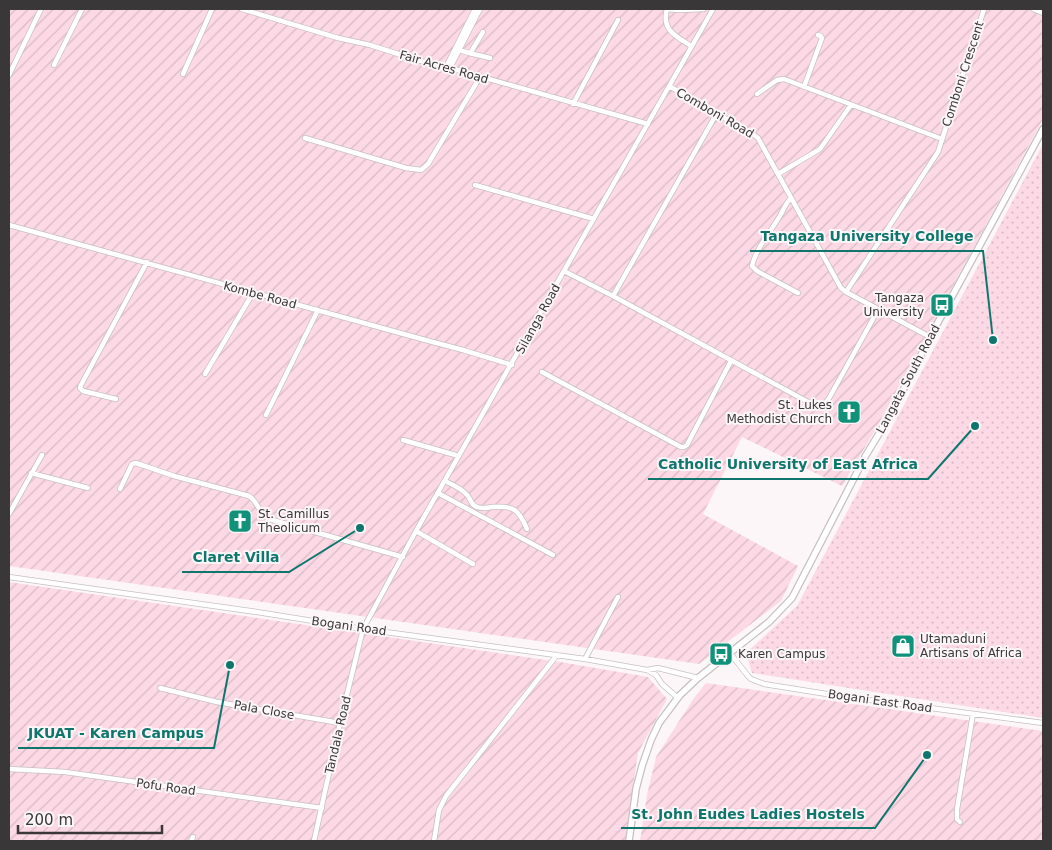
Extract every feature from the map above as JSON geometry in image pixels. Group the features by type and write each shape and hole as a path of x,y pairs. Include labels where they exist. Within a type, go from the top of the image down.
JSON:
{"street":[{"path":"9,75 41,9"},
{"path":"54,66 82,9"},
{"path":"183,74 212,9"},
{"name":"Fair Acres Road","path":"242,9 338,38 370,45 417,60 648,124"},
{"path":"260,14 262,9"},
{"path":"448,68 475,9"},
{"path":"448,68 480,9"},
{"path":"691,46 674,35 666,25 665,15 667,9 704,9"},
{"name":"Silanga Road","path":"363,629 416,531 713,9"},
{"name":"Comboni Crescent","path":"846,292 938,152 984,9"},
{"path":"1032,9 1043,13"},
{"path":"573,104 618,20"},
{"path":"469,53 483,32"},
{"path":"804,87 822,38 818,35"},
{"path":"459,50 490,58"},
{"path":"305,138 410,169 421,170 428,164 480,77"},
{"path":"757,94 779,79 786,80 942,139"},
{"name":"Comboni Road","path":"669,86 757,137 837,282 846,292 930,337"},
{"path":"778,174 820,149 851,105"},
{"path":"613,296 717,113"},
{"name":"Langata South Road","path":"629,841 636,789 646,751 659,723 678,698 698,678 770,622 792,598 866,456 892,414 930,337 1043,129"},
{"path":"475,185 594,220"},
{"path":"792,198 759,249 752,266 757,271 798,293"},
{"name":"Kombe Road","path":"9,225 512,365"},
{"path":"116,399 83,391 80,388 147,262"},
{"path":"564,271 816,406 822,405 828,400 878,310"},
{"path":"205,374 253,293"},
{"path":"266,415 318,310"},
{"path":"542,372 681,447 687,445 731,360"},
{"path":"403,440 459,456"},
{"path":"9,514 42,455"},
{"path":"120,489 132,464 136,463 174,476 249,496 255,501 262,514 269,519 403,557"},
{"path":"32,473 88,488"},
{"path":"445,481 460,488 477,508 506,506 512,508 521,515 527,529"},
{"path":"438,493 553,555"},
{"path":"416,531 473,564"},
{"name":"Bogani Road","path":"9,577 238,609 363,629 585,659 647,670 658,668 698,678"},
{"path":"585,659 618,597"},
{"name":"Tandala Road","path":"314,841 363,629"},
{"name":"Bogani East Road","path":"730,653 748,676 764,684 1043,724"},
{"path":"434,841 438,814 443,802 557,655"},
{"path":"647,670 656,675 662,684 678,698"},
{"name":"Pala Close","path":"160,688 218,702 340,723"},
{"path":"960,822 957,819 957,810 973,714"},
{"name":"Pofu Road","path":"9,769 65,772 322,808"}],"shaded area":[{"path":"9,9 1043,9 1043,119 877,427 842,486 742,437 703,514 798,566 781,601 699,664 9,566"},
{"path":"1043,144 1043,718 752,673 746,653 797,606"},
{"path":"9,582 560,662 648,677 667,699 638,753 625,841 9,841"},
{"path":"706,683 1043,731 1043,841 640,841 647,795 656,757 694,698"}],"place":[{"name":"Tangaza University","path":"942,305"},
{"name":"Tangaza University College","path":"993,340"},
{"name":"St. Lukes Methodist Church","path":"849,412"},
{"name":"Catholic University of East Africa","path":"975,426"},
{"name":"St. Camillus Theolicum","path":"240,521"},
{"name":"Claret Villa","path":"360,528"},
{"name":"Utamaduni Artisans of Africa","path":"903,646"},
{"name":"Karen Campus","path":"721,654"},
{"name":"JKUAT - Karen Campus","path":"230,665"},
{"name":"St. John Eudes Ladies Hostels","path":"927,755"}]}
